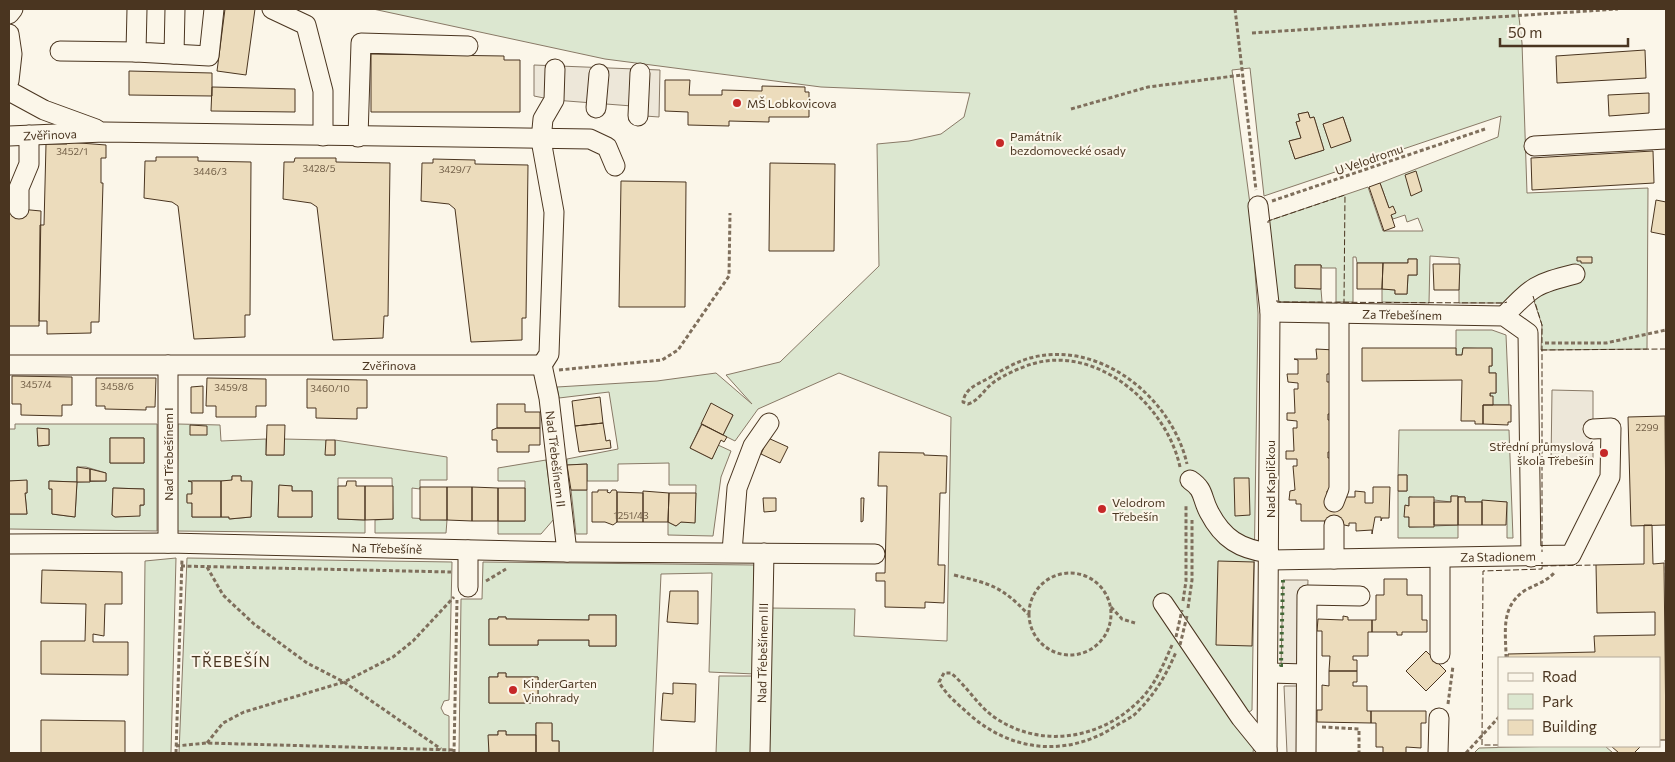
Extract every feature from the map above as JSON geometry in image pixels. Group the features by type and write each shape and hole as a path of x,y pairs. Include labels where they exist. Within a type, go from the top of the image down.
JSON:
{"street":[{"path":"9,14 13,9"},
{"path":"136,52 138,9"},
{"path":"174,54 175,9"},
{"path":"60,51 136,52 209,56 214,9"},
{"path":"272,9 306,25 323,91 323,136"},
{"path":"9,34 12,60 9,81"},
{"path":"358,137 361,43 468,46"},
{"path":"543,368 549,354 554,212 542,140 543,119 554,100 555,69"},
{"path":"638,116 640,73"},
{"path":"596,108 599,74"},
{"path":"9,91 44,110 104,132"},
{"name":"Zvěřinova","path":"9,136 104,132 590,140 608,147 615,166"},
{"path":"19,209 19,188 29,164 29,135"},
{"path":"1534,146 1666,139"},
{"name":"Nad Kapličkou","path":"1258,206 1270,312 1267,752"},
{"path":"1529,338 1504,316 1529,290 1542,282 1576,274"},
{"name":"Za Třebešínem","path":"1270,312 1504,316"},
{"path":"1334,502 1339,489 1339,313"},
{"name":"Za Stadionem","path":"1186,477 1200,487 1209,512 1233,543 1269,556 1334,559 1531,557 1529,338"},
{"name":"Zvěřinova","path":"9,365 543,368"},
{"name":"Nad Třebešínem I","path":"168,365 175,543"},
{"name":"Nad Třebešínem II","path":"543,368 549,398 567,552"},
{"path":"732,552 736,488 753,446 769,423"},
{"path":"1531,557 1571,555 1610,477 1611,428 1593,429"},
{"path":"1334,525 1334,559"},
{"name":"Na Třebešíně","path":"9,544 175,543 567,552 875,554"},
{"path":"468,550 468,579"},
{"name":"Nad Třebešínem III","path":"760,753 764,553"},
{"path":"1440,559 1446,658"},
{"path":"1306,753 1307,595 1360,596"},
{"path":"1163,602 1241,718 1267,752"},
{"path":"1268,673 1305,674"},
{"path":"1438,753 1439,721"}],"path":[{"path":"1236,9 1258,206"},
{"path":"1252,33 1618,9"},
{"path":"1071,109 1148,88 1242,74"},
{"name":"U Velodromu","path":"1258,206 1485,129"},
{"path":"543,368 662,360 678,350 729,276 730,212"},
{"path":"1529,338 1606,343 1666,330"},
{"path":"1052,355 1096,361 1118,371 1149,396 1174,432 1184,454 1186,477 1170,436 1158,417 1132,390 1115,378 1093,368 1077,363 1052,361 1032,364 992,383 974,402 968,404 963,402 964,395 970,388 1006,367 1031,358 1052,355"},
{"path":"1186,500 1186,582 1176,638 1160,671 1147,692 1129,711 1103,726 1082,734 1063,738 1028,733 996,719 983,709 951,673 944,673 938,682 974,719 1004,739 1025,745 1043,748 1083,742 1132,716 1152,695 1166,674 1180,645 1192,580 1192,516"},
{"path":"175,543 181,566 176,753"},
{"path":"181,566 468,579 483,582 516,563 524,551"},
{"path":"1506,657 1506,611 1511,602 1550,577 1557,567 1556,556"},
{"path":"1666,560 1666,578"},
{"path":"207,568 223,595 254,624 308,663 344,682 441,749"},
{"path":"1111,606 1111,620 1107,633 1099,644 1088,652 1074,655 1061,654 1043,645 1031,628 1029,615 1031,601 1037,589 1053,577 1073,573 1086,576 1098,583 1106,594 1111,606 1122,619 1134,623"},
{"path":"954,575 994,585 1014,600 1029,615"},
{"path":"176,746 207,743 441,749 454,752 457,594 413,641 393,657 344,682 244,712 223,723 207,743"},
{"path":"1439,721 1445,716 1450,698 1446,658"},
{"path":"1466,753 1498,718"},
{"path":"1306,727 1359,729 1359,753"}],"green space":[{"path":"373,9 1518,9 1522,43 1527,193 1648,188 1647,349 1541,350 1542,325 1532,295 1504,303 1459,303 1459,258 1430,256 1429,303 1382,302 1382,289 1395,290 1395,294 1407,294 1408,275 1417,275 1417,259 1408,259 1408,263 1357,263 1356,257 1353,257 1353,302 1336,302 1336,268 1322,268 1321,265 1295,265 1295,288 1321,289 1322,302 1277,302 1268,221 1368,187 1383,231 1423,231 1418,218 1407,222 1405,215 1393,219 1391,215 1393,207 1389,208 1380,183 1498,137 1501,116 1264,196 1250,68 1232,70 1250,204 1258,313 1252,710 1241,718 1254,743 1253,753 769,753 769,608 855,609 854,636 947,641 951,417 839,373 758,409 735,441 723,435 733,415 711,404 690,448 712,459 718,445 731,451 721,477 713,536 668,535 668,522 676,526 681,522 695,522 696,485 669,485 669,463 618,464 618,481 587,481 587,464 567,465 567,459 618,449 609,392 559,398 557,387 657,381 716,373 752,404 726,375 780,362 879,266 877,144 909,141 941,134 964,117 970,93 821,87 605,59","holes":["1308,112 1310,118 1314,117 1324,150 1295,159 1289,141 1301,138 1296,122 1300,121 1298,114","1343,117 1351,140 1331,147 1323,124"]},
{"path":"1456,330 1492,330 1506,335 1509,405 1493,405 1490,393 1496,393 1496,373 1489,373 1489,366 1492,366 1492,349 1463,348 1462,355 1456,355"},
{"path":"15,424 157,424 157,531 9,529 9,514 27,514 25,493 27,493 27,481 9,481 9,429 15,429","holes":["38,429 49,429 49,445 38,446","110,438 144,438 144,463 110,463","77,467 86,467 106,473 106,481 77,482","49,481 77,482 75,517 52,514 52,489 49,489","113,488 144,489 144,505 139,506 128,514 115,517 112,515"]},
{"path":"178,424 220,425 221,441 266,439 266,455 284,455 284,439 326,440 326,455 335,455 335,440 447,457 447,480 420,480 420,489 412,488 412,518 447,520 446,533 375,533 375,520 393,519 392,478 338,478 338,519 365,520 365,533 177,531","holes":["232,476 241,476 241,481 252,482 251,517 230,519 229,517 192,517 192,503 187,502 187,495 192,494 192,481 228,481 232,480","279,486 292,486 292,491 312,491 312,517 278,517"]},
{"path":"1399,430 1509,430 1513,538 1507,538 1507,502 1465,502 1465,497 1451,496 1451,502 1409,497 1409,506 1405,506 1405,516 1409,517 1409,527 1458,525 1458,538 1398,538 1398,491 1407,491 1407,475 1398,475"},
{"path":"546,460 554,519 541,534 498,534 498,521 525,521 525,481 498,481 498,468"},
{"path":"571,490 587,490 587,534 576,534"},
{"path":"176,558 171,753 143,753 145,561"},
{"path":"187,558 452,562 449,700 444,701 441,708 444,714 449,716 449,753 179,753"},
{"path":"483,562 754,565 755,674 709,672 712,573 661,574 653,753 559,753 559,741 552,741 552,724 536,723 536,735 506,735 506,731 498,731 498,735 489,735 489,753 459,753 461,599 482,599","holes":["589,615 616,615 616,646 589,646 589,640 538,640 538,645 489,645 489,619 506,617 506,619 589,620","498,673 506,673 506,677 538,677 538,703 489,703 489,677 498,677"]},
{"path":"719,676 755,676 756,753 716,753"},
{"path":"1606,747 1613,753 1474,753 1479,748"}],"shaded area":[{"path":"534,65 660,70 659,117 645,116 645,107 554,100 534,96"},
{"path":"1552,390 1593,391 1593,463 1551,463"},
{"path":"1283,580 1308,580 1305,665 1281,665"},
{"path":"1284,686 1305,686 1306,753 1287,753"}],"building":[{"path":"225,9 255,9 246,75 217,71"},
{"path":"1645,50 1646,78 1557,83 1556,56"},
{"path":"371,54 504,56 504,60 520,60 520,112 371,112"},
{"path":"129,71 212,73 212,96 129,95"},
{"name":"MŠ Lobkovicova","path":"665,80 690,80 689,95 722,95 722,90 762,91 762,86 805,87 805,92 809,92 809,117 769,117 769,122 729,121 729,126 688,125 688,112 665,111"},
{"path":"212,87 295,89 295,112 211,111"},
{"path":"1649,93 1649,113 1609,116 1608,95"},
{"path":"1308,112 1310,118 1314,117 1324,150 1295,159 1289,141 1301,138 1296,122 1300,121 1298,114"},
{"path":"1343,117 1351,141 1331,148 1323,124"},
{"path":"67,142 106,145 106,158 101,158 101,183 103,183 99,322 91,322 91,333 47,334 47,321 39,321 40,225 44,225 46,144 67,144"},
{"path":"1653,151 1654,183 1532,190 1531,158"},
{"path":"156,157 198,157 198,161 251,162 250,315 245,315 245,337 194,339 178,206 172,202 144,198 145,161 156,161"},
{"path":"295,158 336,158 336,162 390,163 388,316 384,316 383,338 333,340 317,207 311,203 283,199 284,162 294,162"},
{"path":"433,159 475,160 475,164 528,165 526,318 522,318 522,340 471,342 455,209 449,204 421,201 422,163 433,163"},
{"path":"770,163 835,164 834,251 769,251"},
{"path":"1416,171 1422,191 1411,196 1405,175"},
{"path":"621,181 686,182 685,307 619,307"},
{"path":"1380,183 1389,208 1393,206 1396,213 1391,215 1395,227 1384,231 1369,187"},
{"path":"1656,200 1666,202 1666,235 1651,232"},
{"path":"9,208 41,211 39,326 9,326"},
{"path":"1577,257 1592,257 1592,263 1581,263 1581,261 1577,261"},
{"path":"1408,259 1417,259 1417,275 1408,275 1407,294 1395,294 1395,290 1382,289 1383,263 1408,263"},
{"path":"1357,263 1383,263 1382,289 1357,289"},
{"path":"1433,264 1460,264 1459,290 1434,290"},
{"path":"1295,265 1321,265 1321,289 1295,288"},
{"path":"1362,348 1456,348 1456,355 1462,355 1463,348 1492,348 1492,366 1489,366 1489,373 1496,373 1496,393 1490,393 1490,396 1493,396 1493,405 1483,405 1483,424 1475,424 1475,421 1461,421 1462,380 1362,381"},
{"path":"1316,349 1335,350 1333,374 1327,374 1327,382 1333,382 1333,414 1328,414 1328,420 1333,420 1333,452 1328,452 1328,458 1333,458 1333,491 1327,491 1327,502 1341,497 1355,497 1355,491 1365,492 1365,503 1373,503 1373,487 1390,487 1389,518 1382,518 1381,521 1381,517 1375,517 1372,534 1372,530 1356,531 1356,523 1349,523 1349,526 1326,521 1301,521 1301,504 1296,504 1296,500 1289,500 1290,491 1295,490 1293,466 1297,466 1297,459 1286,459 1286,451 1294,451 1293,428 1297,428 1297,421 1287,420 1287,413 1295,413 1294,389 1298,389 1298,383 1288,382 1287,374 1298,374 1298,360 1294,359 1317,359"},
{"path":"12,376 72,377 72,405 62,405 62,416 21,415 21,404 12,404"},
{"path":"96,378 156,378 155,407 146,407 146,410 105,409 105,406 96,406"},
{"path":"207,378 266,379 266,406 256,406 256,417 216,417 216,406 206,406"},
{"path":"307,379 367,380 367,408 357,408 357,419 316,418 316,408 307,408"},
{"path":"203,386 203,413 191,413 191,387"},
{"path":"600,397 603,423 575,426 572,401"},
{"path":"711,403 733,415 723,435 701,424"},
{"path":"497,404 525,404 525,412 540,412 540,428 497,428"},
{"path":"1483,405 1511,405 1511,422 1508,422 1508,425 1483,424"},
{"path":"1665,416 1666,525 1631,526 1628,417"},
{"path":"603,423 606,441 610,440 611,448 579,452 575,426"},
{"path":"702,424 727,437 724,442 721,440 712,459 690,448"},
{"path":"190,425 207,426 207,435 190,435"},
{"path":"267,425 285,425 284,455 266,455"},
{"path":"37,428 49,429 49,445 38,446"},
{"path":"497,428 540,428 540,445 529,445 529,452 497,452 497,440 492,440 492,430"},
{"path":"110,438 144,438 144,463 110,463"},
{"path":"768,438 788,447 780,463 761,454"},
{"path":"326,440 335,440 335,455 325,455"},
{"path":"879,452 924,453 924,455 947,456 946,493 940,493 938,565 945,565 944,603 925,602 925,608 885,607 885,581 876,581 876,573 885,573 887,486 878,486"},
{"path":"587,464 587,490 571,490 567,465"},
{"path":"77,467 90,469 90,482 77,482"},
{"path":"90,469 106,473 106,481 90,481"},
{"path":"1398,475 1407,475 1407,491 1398,491"},
{"path":"232,476 241,476 241,481 252,481 251,517 229,519 229,517 221,517 221,481 232,480"},
{"path":"1234,478 1249,478 1250,515 1235,516"},
{"path":"27,480 27,493 25,493 27,514 9,514 9,481"},
{"path":"49,481 77,482 75,517 52,514 52,489 49,489"},
{"path":"188,481 221,481 221,517 192,517 192,503 187,503 187,494 192,494 192,482"},
{"path":"347,481 356,481 356,486 365,486 365,520 338,519 338,486 346,486"},
{"path":"279,485 292,486 292,491 312,491 312,517 278,517"},
{"path":"365,486 393,486 393,519 365,520"},
{"path":"420,487 447,487 447,520 420,520"},
{"path":"447,487 472,487 472,521 447,520"},
{"path":"472,487 498,488 498,521 472,521"},
{"path":"113,488 144,489 144,505 140,505 140,516 115,517 112,515"},
{"path":"498,488 525,488 525,521 498,521"},
{"path":"598,490 608,490 607,492 610,493 612,490 616,490 617,492 617,522 613,525 605,522 592,522 592,492 598,492"},
{"path":"643,491 669,493 668,522 643,522"},
{"path":"617,492 643,493 643,522 617,522"},
{"path":"669,493 696,493 695,523 681,522 676,526 668,522"},
{"path":"1451,496 1458,496 1458,525 1434,525 1434,502 1451,502"},
{"path":"1409,497 1434,497 1434,527 1409,527 1409,517 1404,517 1405,505 1409,506"},
{"path":"1458,497 1465,497 1465,502 1482,502 1482,525 1458,525"},
{"path":"763,498 776,498 776,511 764,512"},
{"path":"861,498 864,498 863,521 861,522"},
{"path":"1482,500 1507,502 1506,525 1482,525"},
{"path":"1644,525 1652,525 1653,564 1664,563 1666,740 1660,740 1660,657 1508,657 1508,654 1595,652 1594,636 1655,635 1655,612 1597,613 1596,565 1644,564"},
{"path":"1218,561 1254,562 1252,646 1216,645"},
{"path":"42,570 122,572 122,604 105,604 104,636 93,634 93,642 128,642 128,675 41,674 41,641 85,641 86,604 41,603"},
{"path":"1384,579 1407,579 1407,595 1422,595 1422,620 1427,620 1427,632 1402,632 1402,635 1397,635 1397,632 1372,632 1372,620 1376,620 1376,595 1384,595"},
{"path":"670,591 698,591 698,624 667,622"},
{"path":"589,615 616,615 616,646 589,646 589,640 538,640 538,645 489,645 489,619 506,617 506,619 589,620"},
{"path":"1343,616 1348,617 1348,620 1372,620 1372,632 1368,632 1368,656 1353,656 1353,660 1357,660 1357,671 1329,671 1330,656 1322,656 1322,631 1317,631 1318,619 1343,620"},
{"path":"1426,651 1446,671 1426,691 1406,671"},
{"path":"1329,671 1357,671 1357,682 1353,682 1353,686 1367,686 1367,711 1371,711 1371,723 1317,722 1317,710 1322,710 1322,685 1329,686"},
{"name":"KinderGarten Vinohrady","path":"498,673 506,673 506,677 538,677 538,703 489,703 489,677 498,677"},
{"path":"673,683 696,684 695,722 661,720 663,693 673,694"},
{"path":"1371,711 1426,711 1426,723 1421,723 1421,748 1406,747 1406,753 1383,753 1383,747 1376,747 1376,723 1371,723"},
{"path":"41,720 125,721 125,753 41,753"},
{"path":"536,723 552,723 552,741 559,741 559,753 536,753"},
{"path":"498,731 506,731 506,735 536,735 536,753 489,753 488,735 498,735"},
{"path":"1612,747 1640,747 1634,753 1619,753"}],"hedge":[{"path":"1283,580 1281,665 1284,665"}],"fence":[{"path":"1268,223 1268,221 1345,195 1344,302"},
{"path":"1533,296 1542,325 1542,552"},
{"path":"1277,300 1277,302 1507,302"},
{"path":"1541,350 1666,349"},
{"path":"1498,745 1482,745 1483,571 1542,569 1542,562"},
{"path":"1542,566 1596,565"}],"place":[{"name":"MŠ Lobkovicova","path":"737,103"},
{"name":"Památník bezdomovecké osady","path":"1000,143"},
{"name":"Střední průmyslová škola Třebešín","path":"1604,453"},
{"name":"Velodrom Třebešín","path":"1102,509"},
{"name":"KinderGarten Vinohrady","path":"513,690"}],"district":[{"name":"TŘEBEŠÍN","path":"231,661"}]}
